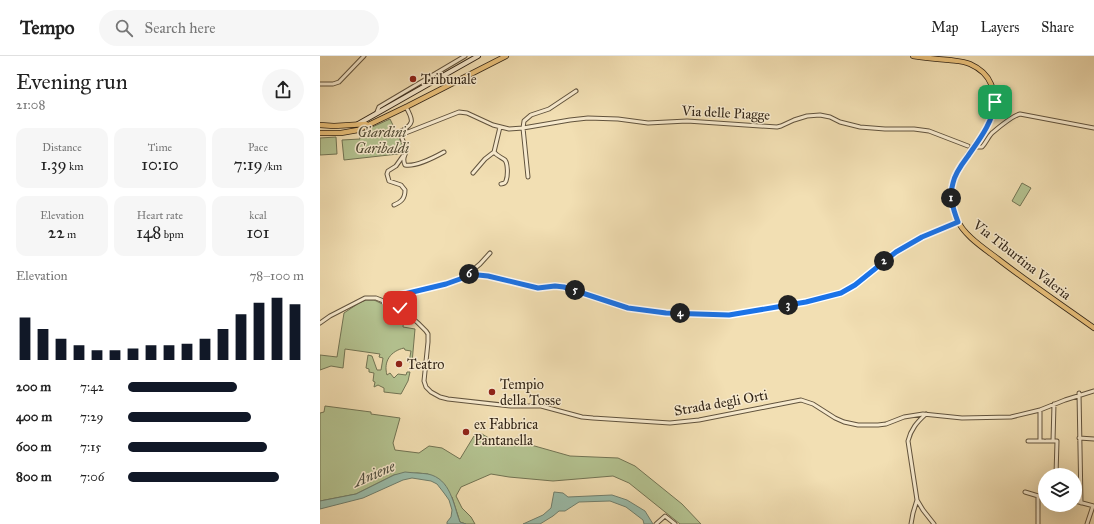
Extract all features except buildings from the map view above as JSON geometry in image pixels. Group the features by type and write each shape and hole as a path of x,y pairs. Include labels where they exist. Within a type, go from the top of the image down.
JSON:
{"main road":[{"path":"320,133 341,133 356,130 506,56"},
{"name":"Via Tiburtina Valeria","path":"913,56 965,62 977,67 986,75 994,91 995,104 990,122 957,172 952,183 952,201 958,222 969,236 986,250 1094,328"},
{"path":"320,127 370,124"},
{"path":"341,133 356,125"},
{"path":"334,126 341,133"}],"street":[{"path":"320,84 333,84 339,82 364,56"},
{"path":"378,112 379,107 465,56"},
{"path":"356,125 478,56"},
{"path":"528,177 523,128 524,122 528,117 549,108 576,91"},
{"path":"394,204 402,200 405,190 401,185 389,181 387,173 396,166 405,153 406,149 400,133 408,128 412,121 407,106"},
{"name":"Via delle Piagge","path":"400,133 403,134 459,112 467,113 500,127 509,129 588,118 618,119 648,123 687,121 777,127 803,117 818,114 830,117 840,122 860,126 929,131 968,146"},
{"path":"974,147 982,147 992,134 1012,118 1020,114 1094,128"},
{"path":"473,173 494,152 500,127"},
{"path":"403,156 404,163 406,165 411,165 433,158 444,152"},
{"path":"494,152 507,163 506,180 504,184 501,184"},
{"path":"468,274 488,276 538,288 555,286 564,287 628,308 666,313 729,315 806,302 841,293 855,285 896,252 922,237 958,222"},
{"path":"386,302 396,296 446,284 460,279 480,264 490,253"},
{"name":"Strada degli Orti","path":"321,322 363,299 374,298 386,302 402,309 426,331 428,340 424,381 425,385 435,395 452,400 509,406 541,406 582,417 670,423 699,420 800,400 813,404 844,422 858,425 881,425 906,417 926,414 962,418 1016,416 1040,410 1079,394 1094,392"},
{"path":"1079,394 1080,468"},
{"path":"1053,441 1054,404"},
{"path":"1040,410 1043,441"},
{"path":"926,414 913,428 908,442 917,500 934,524"},
{"path":"1079,438 1094,439"},
{"path":"1028,442 1057,441 1056,468"},
{"path":"1025,492 1038,496"},
{"path":"911,524 917,500"},
{"path":"1082,503 1094,506 1087,524"},
{"path":"1038,512 1038,524"},
{"path":"657,523 666,516 675,524"}],"green space":[{"name":"Giardini Garibaldi","path":"390,119 404,148 403,152 398,154 344,160 342,140 360,139 359,133"},
{"path":"336,137 337,154 320,155 320,138"},
{"path":"1022,183 1031,188 1020,206 1012,201"},
{"path":"366,300 374,300 393,309 394,307 402,311 404,315 403,327 415,329 412,363 409,362 411,351 405,350 404,348 399,349 392,354 386,365 387,375 390,373 394,378 398,374 406,375 407,372 410,372 408,381 401,394 384,392 384,388 378,385 374,387 374,373 369,372 369,369 366,368 368,355 372,356 377,370 381,370 383,358 379,357 380,354 345,349 343,368 331,366 320,370 320,355 337,357 344,313"},
{"path":"325,406 371,412 371,414 400,418 393,443 395,450 419,453 429,446 442,448 460,459 474,436 482,434 499,444 524,443 570,456 618,458 635,466 682,504 701,524 680,524 629,483 613,476 553,481 491,474 461,487 456,496 462,508 471,517 475,524 460,522 452,497 428,474 417,473 394,475 356,494 320,501 320,413 324,412"}],"shaded area":[{"path":"405,472 428,474 442,481 450,493 460,522 466,524 447,524 451,517 452,510 449,500 444,493 437,484 431,481 412,478 403,480 363,498 320,509 320,501 356,494 394,475"},
{"path":"554,492 563,493 568,497 612,495 627,500 645,511 653,524 644,524 643,520 626,507 610,501 579,502 565,511 559,511 540,524 523,524 543,515 551,508"}],"place":[{"name":"Tribunale","path":"413,79"},
{"name":"Teatro","path":"399,364"},
{"name":"Tempio della Tosse","path":"492,392"},
{"name":"ex Fabbrica Pantanella","path":"466,432"}],"route":[{"path":"400,308 386,302 396,296 446,284 460,279 468,274 488,276 538,288 555,286 564,287 623,307 652,312 670,313 729,315 806,302 839,294 855,285 896,252 922,237 958,222 951,199 953,181 957,172 990,122 995,102"}],"water label":[{"name":"Aniene","path":"374,474"}]}
